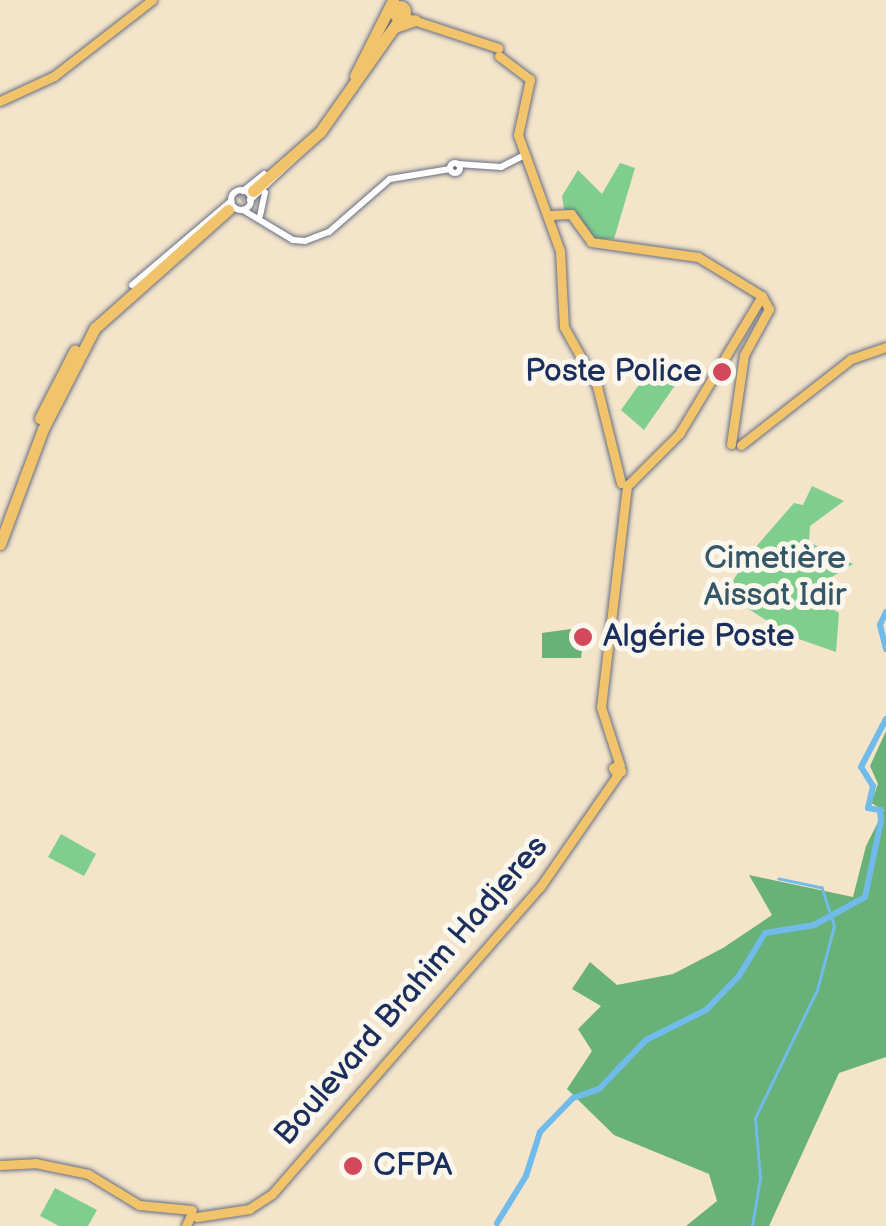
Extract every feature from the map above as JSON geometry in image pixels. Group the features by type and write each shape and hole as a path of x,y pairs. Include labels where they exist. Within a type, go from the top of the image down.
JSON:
{"highway":[{"path":"250,194 306,145 380,52 399,24 402,9"},
{"path":"306,145 402,9"},
{"path":"0,532 61,375 98,312 232,209"},
{"path":"43,428 95,328 134,286"},
{"path":"0,544 66,378 61,375"}],"main road":[{"path":"0,101 54,76 152,0"},
{"path":"402,9 483,41 530,79 518,124 551,215 566,283 564,326 597,386 616,468 626,484 678,434 762,296"},
{"path":"551,215 571,214 591,242 698,256 762,296 769,310 747,345 729,431 736,443 752,436 851,359 886,347"},
{"name":"Boulevard Brahim Hadjeres","path":"0,1166 46,1167 95,1179 137,1208 192,1218 266,1199 545,881 617,769 602,719 602,665 626,484"}],"street":[{"path":"259,217 268,187 306,145"},
{"path":"232,209 259,217 292,240 330,232 390,179 440,168 506,166 526,154"},
{"path":"232,209 250,194 268,187"},
{"path":"250,194 259,217"},
{"path":"232,209 250,194"},
{"path":"232,209 259,217"}],"green space":[{"path":"620,163 635,168 614,239 591,239 564,209 562,196 578,170 602,194"},
{"path":"651,368 676,384 644,430 621,410"},
{"name":"Cimetière Aissat Idir","path":"812,486 844,501 810,526 809,542 853,564 806,593 839,613 836,652 793,637 725,594 748,556 794,503 803,505"},
{"path":"585,627 581,658 542,658 542,633"},
{"path":"886,731 886,1057 839,1073 769,1226 686,1226 717,1201 709,1174 614,1135 567,1089 592,1051 578,1029 601,1006 572,989 590,962 617,985 673,974 723,948 772,915 749,875 853,897 866,846 884,810 871,803 878,784 870,766"},
{"path":"61,834 96,854 84,876 48,857"},
{"path":"55,1188 97,1210 88,1226 59,1226 40,1216"}],"waterway":[{"path":"886,612 880,625 886,649"},
{"path":"497,1223 526,1176 540,1132 573,1098 599,1089 646,1040 706,1010 739,976 765,933 814,925 865,897 881,821 880,810 868,808 873,786 861,767 886,719"},
{"path":"752,1226 760,1178 755,1118 817,990 834,926 822,888 779,879"}],"tunnel":[{"path":"226,208 252,188"}],"place":[{"name":"Poste Police","path":"722,372"},
{"name":"Algérie Poste","path":"583,637"},
{"name":"CFPA","path":"353,1166"}]}
